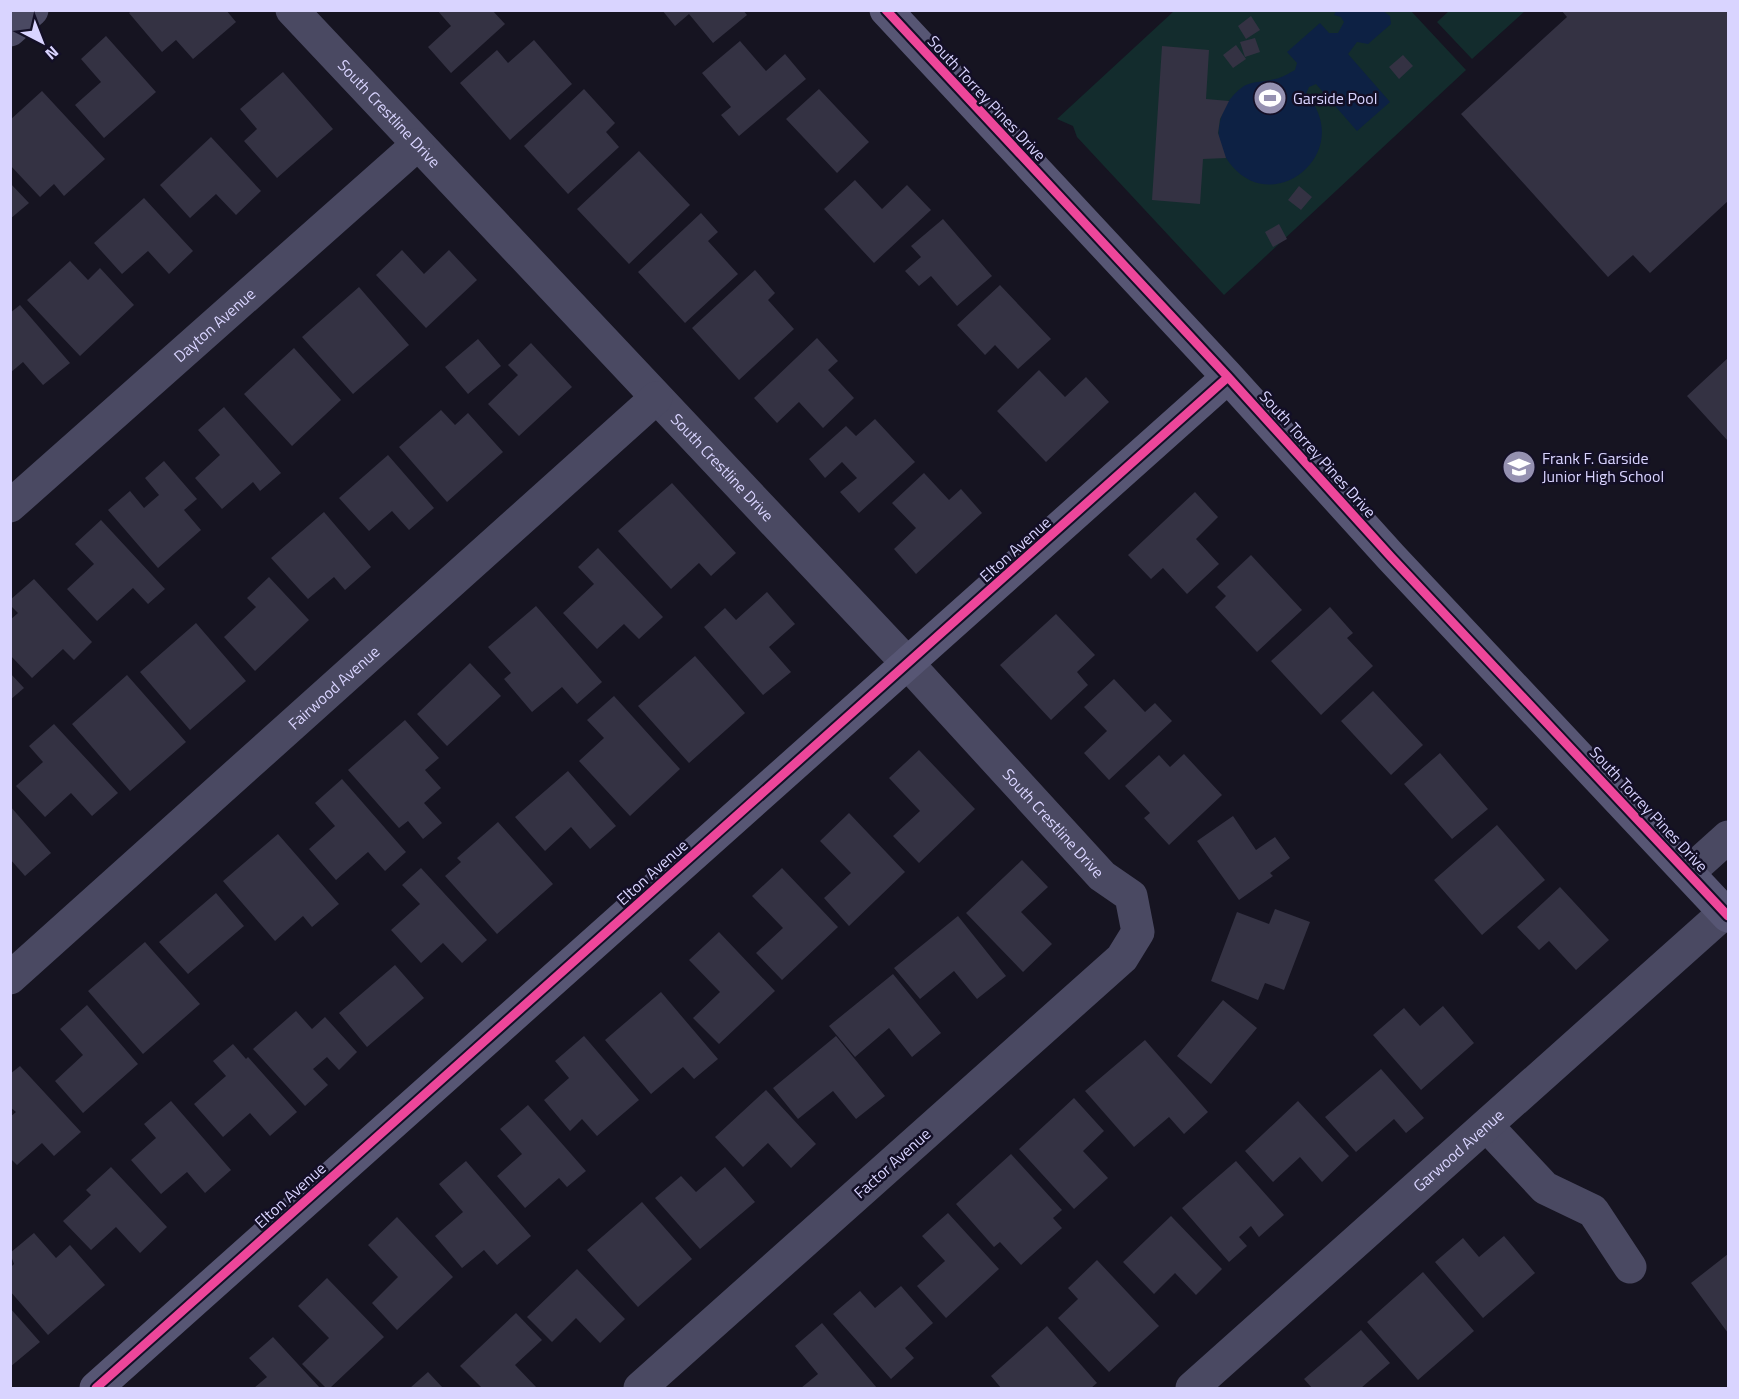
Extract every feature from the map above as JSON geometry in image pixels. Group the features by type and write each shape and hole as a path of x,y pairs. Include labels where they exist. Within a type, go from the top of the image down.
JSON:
{"street":[{"path":"10,30 32,10"},
{"name":"South Crestline Drive","path":"292,10 909,665 1102,876 1131,896 1138,932"},
{"name":"South Torrey Pines Drive","path":"886,10 1228,377 1391,557 1727,914"},
{"name":"Dayton Avenue","path":"10,506 417,145"},
{"name":"Elton Avenue","path":"96,1389 909,665 1228,377"},
{"name":"Fairwood Avenue","path":"10,978 656,398"},
{"path":"1688,873 1728,837"},
{"name":"Garwood Avenue","path":"1192,1389 1727,914"},
{"name":"Factor Avenue","path":"640,1389 1122,958 1138,932"},
{"path":"1488,1126 1545,1188 1593,1211 1630,1267"}],"green space":[{"path":"1174,11 1411,11 1466,70 1224,295 1077,137 1073,126 1057,119"},
{"path":"1449,11 1525,11 1472,59 1437,22"}],"water":[{"name":"Garside Pool","path":"1336,11 1383,11 1390,16 1391,24 1368,44 1357,42 1348,54 1390,102 1357,131 1316,84 1309,87 1306,94 1319,115 1322,136 1316,155 1304,170 1288,181 1269,185 1250,180 1232,166 1223,153 1219,133 1220,122 1227,104 1244,86 1283,77 1295,70 1297,63 1287,52 1320,23 1329,33 1338,33 1344,22 1341,17 1334,15"}],"building":[{"path":"132,10 226,10 236,22 193,59 176,40 162,52 129,13"},
{"path":"437,10 492,10 505,24 451,73 428,47 451,26"},
{"path":"662,10 743,10 747,15 713,43 689,14 675,26"},
{"path":"1561,10 1728,10 1728,201 1650,273 1633,255 1608,277 1461,114 1567,17"},
{"path":"1251,16 1260,30 1246,39 1238,26"},
{"path":"106,36 156,92 104,138 75,105 101,82 81,59"},
{"path":"1255,38 1260,52 1245,57 1240,42"},
{"path":"534,40 572,84 510,140 460,83 497,50 508,63"},
{"path":"740,41 766,71 785,54 806,79 739,136 721,115 731,107 702,73"},
{"path":"1236,45 1246,59 1233,68 1223,55"},
{"path":"1162,46 1209,50 1206,99 1229,101 1220,119 1218,133 1226,158 1203,159 1200,204 1152,200"},
{"path":"1403,55 1413,66 1399,79 1389,67"},
{"path":"283,72 333,129 277,178 244,141 257,129 240,109"},
{"path":"584,89 615,123 606,132 619,147 568,194 524,146"},
{"path":"819,89 869,142 837,173 786,119"},
{"path":"42,91 105,159 64,196 54,184 40,197 10,165 10,120"},
{"path":"211,137 261,191 236,215 216,194 190,218 160,185"},
{"path":"639,151 690,205 629,264 577,209"},
{"path":"855,180 882,209 907,185 931,210 874,263 824,209"},
{"path":"10,183 29,203 10,219"},
{"path":"1299,186 1312,197 1301,210 1288,200"},
{"path":"144,198 193,251 169,274 148,251 122,274 94,243"},
{"path":"701,213 718,232 708,241 738,274 685,323 638,272"},
{"path":"943,219 992,276 957,306 931,276 919,286 905,271 921,257 911,246"},
{"path":"1279,224 1287,239 1273,247 1265,232"},
{"path":"402,250 424,274 449,250 477,280 426,328 376,275"},
{"path":"70,261 88,280 100,268 134,305 80,356 27,300"},
{"path":"755,270 775,293 768,300 794,329 739,380 692,328"},
{"path":"1000,285 1051,339 1018,369 995,345 985,355 957,325"},
{"path":"359,287 409,345 353,394 302,337"},
{"path":"20,305 70,363 43,385 23,362 10,373 10,313"},
{"path":"817,338 838,361 828,370 854,398 823,428 799,402 777,423 754,398"},
{"path":"478,339 501,366 468,394 445,367"},
{"path":"531,343 572,387 519,436 488,404 518,375 508,365"},
{"path":"294,348 341,400 292,446 244,394"},
{"path":"1728,358 1728,441 1687,396"},
{"path":"1039,370 1065,397 1086,377 1109,402 1046,462 997,411"},
{"path":"224,407 281,473 260,491 253,482 222,509 195,478 220,455 198,430"},
{"path":"441,410 455,425 468,413 503,452 447,502 399,447"},
{"path":"875,419 915,462 859,513 840,492 857,478 842,462 825,478 809,459 846,426 856,436"},
{"path":"388,455 434,508 409,530 392,511 369,531 339,498"},
{"path":"164,461 197,499 184,510 201,530 158,568 108,510 130,491 144,508 159,495 145,478"},
{"path":"924,473 949,500 961,489 982,513 916,574 894,549 916,528 892,503"},
{"path":"672,483 736,553 711,576 699,563 671,589 618,531"},
{"path":"1195,492 1218,517 1196,539 1219,564 1187,594 1163,568 1151,579 1128,555"},
{"path":"324,512 371,567 345,590 334,577 308,599 271,558"},
{"path":"101,520 165,589 148,604 133,588 97,621 67,589 94,564 75,544"},
{"path":"598,548 663,617 639,639 624,624 597,649 563,613 594,584 578,567"},
{"path":"1251,555 1302,610 1257,652 1215,607 1226,596 1217,587"},
{"path":"269,577 309,620 255,671 224,637 256,607 247,598"},
{"path":"34,579 92,642 74,660 63,649 32,678 10,655 10,620 18,613 10,605 10,600"},
{"path":"767,592 795,624 769,647 791,672 763,695 704,627 725,608 736,620"},
{"path":"536,606 602,682 577,704 562,687 532,712 504,679 511,673 488,647"},
{"path":"1330,607 1353,633 1347,638 1373,666 1321,715 1271,661"},
{"path":"1056,614 1095,655 1077,672 1088,685 1051,720 1000,665"},
{"path":"196,623 246,681 190,730 140,672"},
{"path":"695,656 745,713 689,763 638,706"},
{"path":"470,663 501,696 447,746 417,714"},
{"path":"10,673 24,688 10,700"},
{"path":"127,675 186,742 130,791 72,724"},
{"path":"1114,679 1145,712 1155,703 1172,721 1109,780 1084,753 1107,731 1084,707"},
{"path":"1373,691 1423,745 1391,775 1341,721"},
{"path":"614,696 680,769 630,816 579,761 604,738 587,720"},
{"path":"405,720 439,758 425,770 441,788 424,803 442,823 423,839 408,821 399,828 348,770"},
{"path":"54,724 118,793 92,816 71,793 45,817 16,786 43,762 29,746"},
{"path":"919,750 975,809 919,863 893,836 920,811 889,778"},
{"path":"1440,753 1488,809 1452,839 1404,784"},
{"path":"1184,754 1222,795 1169,845 1144,818 1150,813 1125,786 1159,755 1170,767"},
{"path":"568,771 616,826 590,849 571,827 545,851 515,817"},
{"path":"342,779 406,852 385,871 368,852 336,880 309,849 335,826 315,803"},
{"path":"10,806 51,853 25,876 10,859"},
{"path":"849,813 905,872 849,926 824,898 851,873 820,841"},
{"path":"1233,816 1256,850 1275,837 1290,858 1270,873 1273,876 1239,900 1197,841"},
{"path":"498,822 553,884 497,934 445,876 461,862 457,858"},
{"path":"1497,825 1545,880 1482,935 1434,880"},
{"path":"278,834 339,904 312,927 303,916 275,941 223,881"},
{"path":"1022,860 1048,887 1021,912 1052,944 1023,972 966,913"},
{"path":"421,868 487,940 462,963 443,943 421,963 391,930 420,904 402,885"},
{"path":"782,868 838,927 782,980 756,953 783,928 752,896"},
{"path":"1560,887 1609,940 1576,970 1549,941 1539,950 1517,927"},
{"path":"216,893 244,926 188,974 159,942"},
{"path":"1275,909 1310,922 1284,990 1265,983 1258,1000 1211,981 1237,912 1269,924"},
{"path":"958,916 1006,976 977,999 954,971 920,999 894,968"},
{"path":"719,932 775,991 719,1044 693,1018 720,992 689,960"},
{"path":"145,942 200,1004 143,1054 88,991"},
{"path":"395,965 424,998 367,1047 339,1013"},
{"path":"893,974 941,1033 912,1057 889,1028 855,1057 829,1026"},
{"path":"661,992 718,1059 694,1079 683,1067 651,1094 605,1040"},
{"path":"1223,1000 1257,1028 1211,1084 1177,1056"},
{"path":"87,1005 138,1064 83,1113 55,1081 83,1055 60,1029"},
{"path":"1443,1006 1474,1043 1421,1090 1373,1035 1404,1008 1420,1026"},
{"path":"296,1011 312,1029 325,1017 357,1052 339,1070 327,1057 313,1069 328,1085 305,1106 253,1049"},
{"path":"584,1036 639,1100 597,1136 582,1119 570,1131 544,1100 569,1078 555,1061"},
{"path":"836,1036 885,1096 856,1119 833,1091 798,1119 773,1088"},
{"path":"1145,1040 1208,1112 1184,1134 1169,1117 1134,1147 1085,1091"},
{"path":"233,1044 246,1059 248,1057 297,1112 270,1136 250,1113 223,1137 194,1104 226,1076 213,1061"},
{"path":"20,1066 81,1132 54,1156 42,1143 17,1165 10,1158 10,1117 16,1112 10,1107 10,1074"},
{"path":"1381,1069 1424,1118 1406,1133 1394,1119 1356,1152 1325,1117"},
{"path":"766,1090 816,1144 791,1168 768,1143 743,1167 715,1137"},
{"path":"1074,1098 1104,1131 1083,1151 1108,1178 1074,1209 1019,1149"},
{"path":"171,1101 231,1170 205,1193 187,1172 161,1194 131,1160 156,1138 144,1124"},
{"path":"1298,1101 1349,1156 1322,1182 1300,1157 1273,1182 1245,1151"},
{"path":"528,1105 586,1171 567,1187 559,1178 525,1208 497,1176 522,1154 500,1129"},
{"path":"1011,1154 1062,1210 1053,1218 1062,1228 1021,1265 1000,1242 994,1247 956,1204"},
{"path":"466,1161 531,1236 497,1265 484,1250 462,1268 435,1236 463,1212 439,1184"},
{"path":"1236,1161 1284,1215 1259,1237 1251,1226 1239,1237 1247,1246 1229,1262 1182,1208"},
{"path":"111,1167 167,1227 140,1253 116,1227 91,1250 63,1221 91,1195 86,1190"},
{"path":"725,1167 755,1202 700,1249 655,1198 681,1176 696,1192"},
{"path":"642,1202 692,1259 638,1307 587,1250"},
{"path":"948,1213 999,1269 946,1318 917,1286 945,1261 922,1236"},
{"path":"1171,1216 1222,1269 1196,1295 1175,1273 1154,1294 1123,1262"},
{"path":"397,1217 453,1277 397,1330 372,1303 398,1277 368,1245"},
{"path":"34,1233 56,1258 70,1245 105,1285 48,1335 10,1291 10,1268 14,1264 10,1253"},
{"path":"1504,1236 1535,1273 1483,1318 1435,1262 1463,1238 1479,1257"},
{"path":"1728,1254 1728,1333 1691,1283"},
{"path":"1097,1260 1159,1326 1109,1372 1058,1318 1078,1299 1068,1288"},
{"path":"577,1269 625,1319 600,1343 576,1318 552,1342 527,1317"},
{"path":"1423,1272 1474,1331 1418,1380 1367,1322"},
{"path":"327,1278 384,1337 330,1388 326,1388 302,1364 329,1338 298,1306"},
{"path":"901,1286 933,1323 905,1348 914,1358 891,1379 833,1314 860,1291 875,1308"},
{"path":"10,1308 40,1342 10,1367"},
{"path":"516,1313 542,1340 515,1365 537,1388 482,1388 460,1366"},
{"path":"822,1323 877,1388 801,1388 818,1374 795,1346"},
{"path":"1047,1326 1097,1383 1091,1388 1001,1388 991,1376"},
{"path":"1361,1330 1390,1363 1361,1388 1312,1388 1304,1379"},
{"path":"273,1337 320,1388 254,1388 267,1377 249,1358"},
{"path":"428,1372 443,1388 410,1388"}],"cycle path":[{"path":"886,10 1228,377 1391,557 1728,916"},
{"path":"96,1388 1228,377"}],"place":[{"name":"Garside Pool","path":"1270,98"},
{"name":"Frank F. Garside Junior High School","path":"1519,467"}]}
